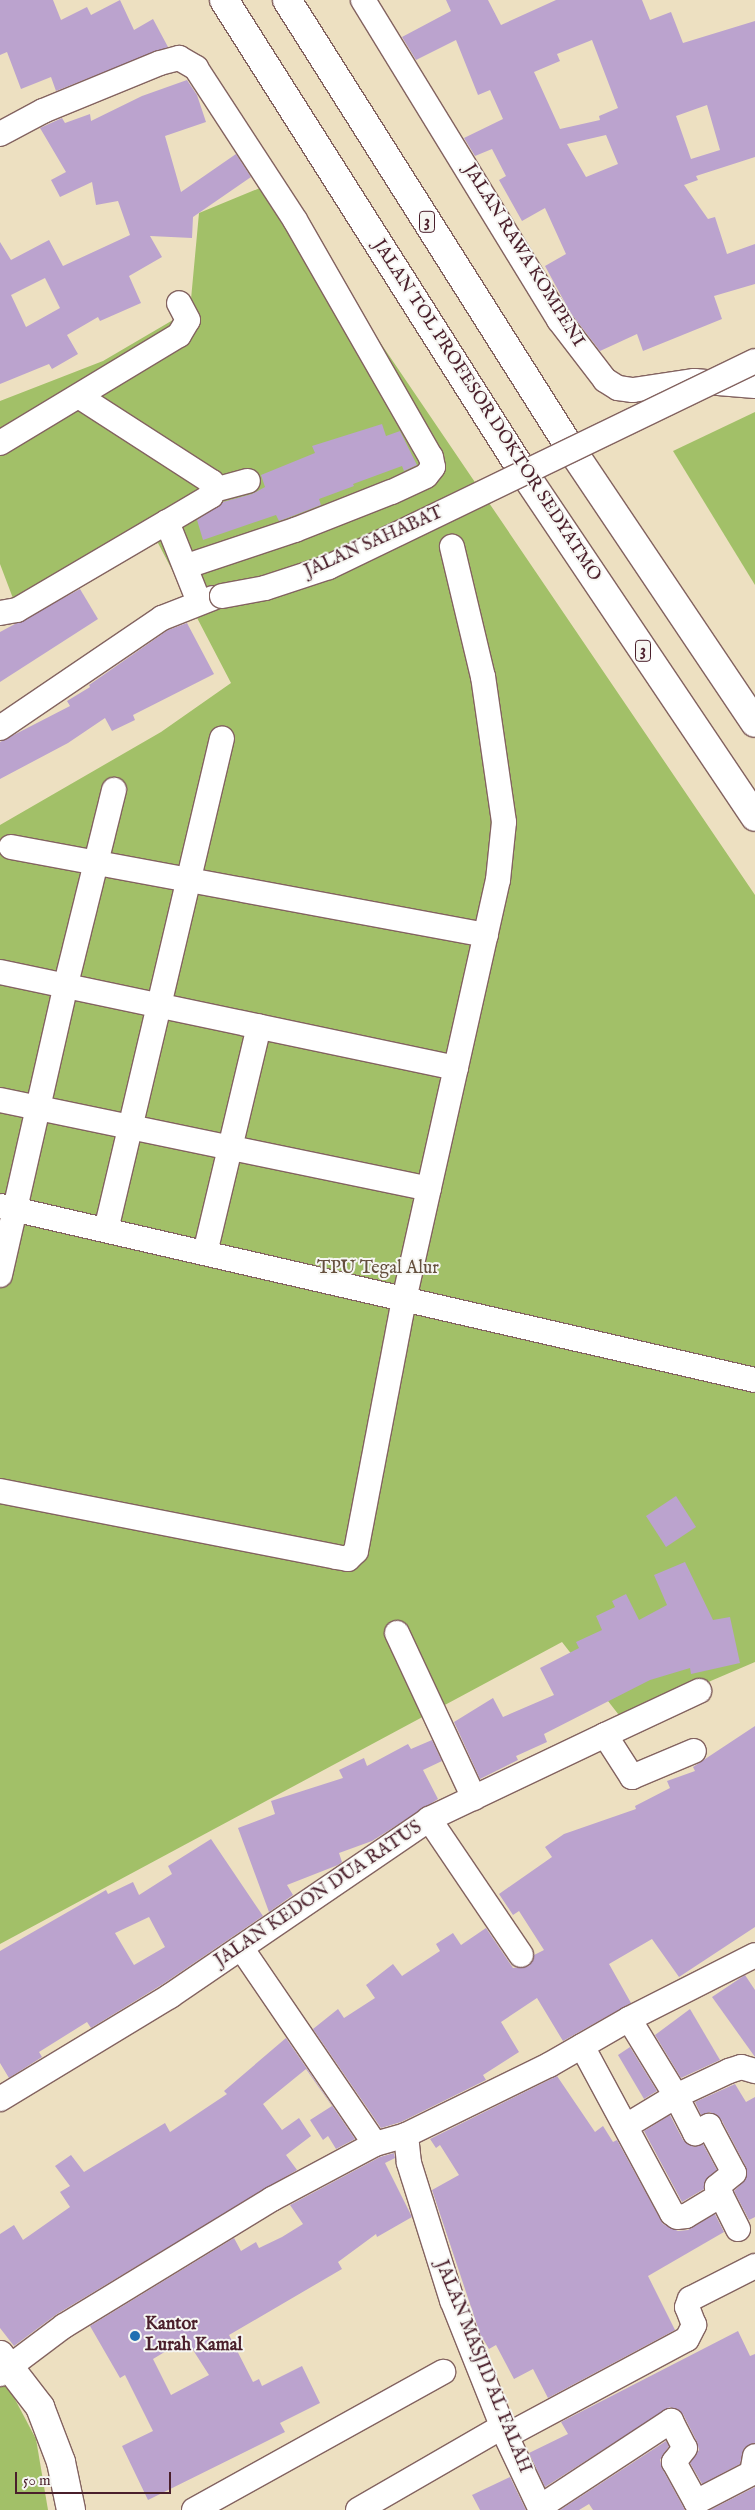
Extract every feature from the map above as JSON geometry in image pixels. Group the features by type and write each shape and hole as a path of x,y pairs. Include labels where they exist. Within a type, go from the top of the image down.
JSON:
{"main road":[{"name":"JALAN TOL PROFESOR DOKTOR SEDYATMO","path":"224,0 518,464 755,817"},
{"name":"3","path":"287,0 567,443 755,723"},
{"path":"4,2367 40,2407 51,2431 71,2510"}],"street":[{"name":"JALAN RAWA KOMPENI","path":"363,0 559,320 605,380 618,388 633,390 694,381 755,386"},
{"path":"0,134 43,111 178,58 202,73 295,220 427,448 433,467 426,476 295,530 187,566"},
{"path":"0,444 80,398 179,335 188,320 179,303"},
{"name":"JALAN SAHABAT","path":"0,728 162,618 199,602 265,588 329,566 755,361"},
{"path":"80,398 209,478 214,490"},
{"path":"0,613 17,610 211,496 214,490 248,481"},
{"path":"167,522 187,566 199,602"},
{"path":"0,1491 348,1559 356,1551 361,1538 404,1300 498,880 504,822 483,677 452,547"},
{"path":"106,1230 222,738"},
{"path":"0,1275 7,1207 37,1108 95,862 114,790"},
{"path":"11,846 486,935"},
{"path":"0,972 66,984 456,1068"},
{"path":"204,1254 259,1026"},
{"path":"0,1100 429,1189"},
{"path":"7,1207 755,1380"},
{"path":"397,1633 474,1798"},
{"name":"JALAN KEDON DUA RATUS","path":"0,2099 170,1996 242,1949 375,1854 429,1820 699,1691"},
{"path":"605,1735 632,1777 694,1751"},
{"path":"429,1820 521,1955"},
{"path":"242,1949 376,2144"},
{"path":"4,2367 140,2278 272,2199 376,2144 406,2135 582,2046 629,2019 755,1955"},
{"path":"629,2019 676,2096 695,2133 709,2126 734,2174 717,2187 738,2228"},
{"path":"582,2046 669,2208 677,2217 686,2216 721,2195"},
{"path":"626,2126 676,2096 741,2067 755,2071"},
{"name":"JALAN MASJID AL FALAH","path":"406,2135 409,2163 452,2300 504,2431 540,2508"},
{"path":"358,2510 504,2431 687,2339 694,2325 687,2307 690,2299 755,2266"},
{"path":"194,2510 444,2372"},
{"path":"540,2508 671,2421 685,2448 674,2462 696,2502 752,2474 755,2456"}],"green space":[{"name":"TPU Tegal Alur","path":"272,183 755,895 755,1662 622,1719 562,1642 0,1944 0,825 161,732 231,683 158,543 14,601 0,564 0,401 103,361 190,310 199,213"},
{"path":"755,412 755,585 673,451"},
{"path":"0,2371 36,2439 48,2510 0,2510"}],"building":[{"path":"0,0 53,0 61,20 87,7 91,15 120,0 134,30 153,19 168,47 56,91 51,77 21,89 7,52 0,55"},
{"path":"446,0 488,0 501,25 556,0 642,0 650,20 671,12 683,43 755,21 755,157 696,176 698,180 684,185 708,219 715,217 727,254 755,244 755,284 714,296 722,319 643,351 637,334 600,351 570,312 545,266 566,254 545,208 522,221 499,180 506,176 492,149 475,156 464,138 503,119 490,90 478,95 456,40 416,60 402,37 451,11","holes":["592,40 618,108 599,116 600,120 560,129 534,72 560,61 557,54","707,105 720,150 691,159 676,116","606,135 618,164 586,177 567,144"]},
{"path":"187,80 197,95 206,122 165,136 181,192 236,154 251,177 193,217 192,238 150,236 162,257 129,276 141,303 100,321 98,317 67,335 78,354 52,369 49,364 0,384 0,242 11,260 49,240 63,266 130,235 118,201 96,205 92,182 60,197 51,180 66,172 40,128 62,118 65,123 90,114 91,121 142,96","holes":["45,278 60,308 26,327 11,295"]},
{"path":"382,424 386,436 400,431 417,465 404,471 402,466 353,484 354,486 319,499 321,505 279,521 276,515 203,540 197,520 223,502 252,494 265,487 261,475 315,453 312,446"},
{"path":"80,589 98,619 0,682 0,632"},
{"path":"187,623 214,674 133,715 135,720 112,731 105,718 68,743 0,779 0,742 70,706 67,701 90,687 89,685 168,630"},
{"path":"676,1496 696,1527 666,1547 646,1516"},
{"path":"685,1562 713,1620 730,1617 740,1663 691,1674 690,1668 650,1680 544,1734 547,1742 516,1756 518,1760 480,1779 454,1722 493,1698 503,1717 554,1695 540,1668 579,1648 576,1642 602,1630 596,1616 615,1607 612,1601 626,1594 639,1620 667,1605 654,1575"},
{"path":"755,1726 755,1927 679,1977 652,1939 609,1964 631,2003 563,2041 537,1998 501,2022 519,2052 483,2075 486,2080 401,2122 381,2128 313,2029 338,2009 344,2018 375,1998 366,1985 393,1964 402,1976 440,1951 436,1944 453,1933 461,1945 486,1928 513,1968 529,1966 534,1955 544,1950 519,1911 513,1915 499,1894 552,1857 545,1847 564,1834 636,1809 635,1806 670,1788 667,1781 695,1771 693,1767"},
{"path":"432,1740 442,1761 423,1770 438,1799 372,1841 339,1853 342,1862 338,1865 287,1885 293,1895 269,1912 238,1828 275,1814 271,1801 343,1778 339,1770 364,1758 367,1766 408,1744 411,1749"},
{"path":"211,1839 263,1916 163,1984 91,2028 87,2022 39,2052 42,2057 9,2078 0,2063 0,1951 106,1890 108,1894 133,1882 139,1895 172,1874 168,1866","holes":["149,1917 165,1947 134,1965 115,1933"]},
{"path":"745,1975 755,1990 755,2057 712,1997"},
{"path":"690,2009 720,2060 681,2078 655,2035"},
{"path":"286,2038 355,2139 336,2149 328,2136 323,2140 310,2120 332,2106 306,2069 263,2104 282,2130 299,2118 311,2136 286,2155 297,2170 57,2314 14,2346 0,2328 0,2234 14,2225 23,2240 70,2207 60,2192 70,2186 55,2166 71,2155 84,2172 165,2123 170,2132 227,2094 224,2091"},
{"path":"630,2047 657,2091 644,2099 618,2055"},
{"path":"557,2076 595,2132 603,2126 613,2142 617,2140 663,2224 678,2231 688,2230 715,2214 724,2232 648,2276 675,2330 548,2398 533,2369 514,2379 496,2345 489,2349 480,2334 432,2190 459,2175 440,2145 436,2148 430,2139"},
{"path":"735,2084 746,2102 755,2097 755,2217 749,2220 734,2191 746,2179 746,2167 721,2119 710,2112 701,2115 695,2102"},
{"path":"670,2115 683,2140 694,2147 703,2144 717,2170 705,2181 704,2189 682,2202 644,2131"},
{"path":"394,2153 395,2158 385,2163 412,2217 377,2237 376,2234 338,2262 342,2269 229,2335 253,2382 259,2379 262,2386 302,2366 320,2403 280,2423 285,2432 148,2500 122,2446 153,2431 125,2375 120,2378 90,2326 234,2238 241,2251 256,2242 259,2248 282,2237 303,2224 290,2205 380,2157","holes":["186,2339 209,2375 171,2395 153,2359"]},
{"path":"738,2331 750,2356 755,2354 755,2443 744,2448 740,2464 702,2484 690,2463 699,2450 697,2442 683,2414 670,2407 545,2487 529,2453 568,2434 561,2422"},
{"path":"666,2441 669,2446 660,2460 662,2468 685,2510 593,2510 589,2504 579,2510 560,2510"},
{"path":"510,2477 526,2510 480,2510 472,2495"},
{"path":"755,2487 755,2510 710,2510"}],"place":[{"name":"Kantor Lurah Kamal","path":"135,2336"}]}
